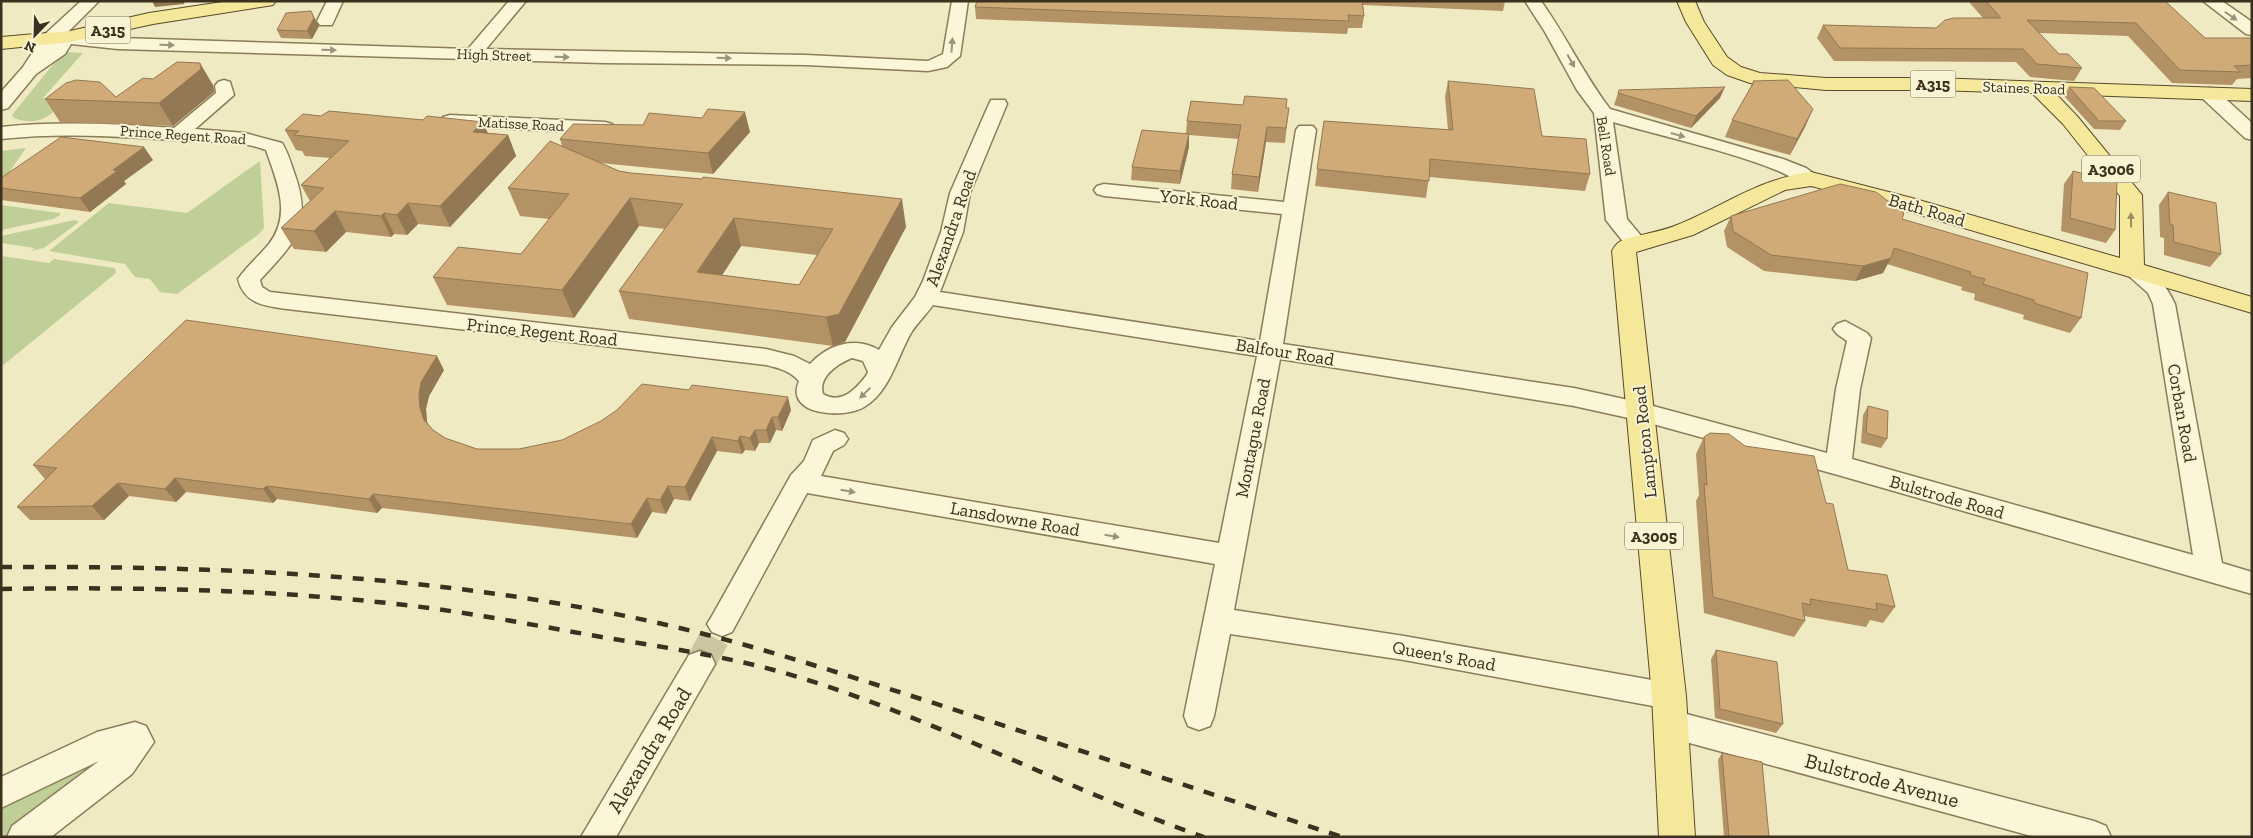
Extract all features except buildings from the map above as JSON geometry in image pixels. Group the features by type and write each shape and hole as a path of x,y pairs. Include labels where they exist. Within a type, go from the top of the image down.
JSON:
{"main road":[{"name":"A315","path":"59,35 138,23 149,18 267,1"},
{"name":"Staines Road","path":"1686,1 1694,22 1700,54 1705,67 1716,76 1736,84 1765,88 1826,84 1933,84 2252,95"},
{"path":"1,33 41,36 59,35"},
{"name":"High Street","path":"1,43 32,43 59,35"},
{"name":"A3006","path":"2039,89 2070,120 2131,195 2132,269"},
{"path":"1636,243 1684,230 1775,185 1797,179 1811,179"},
{"name":"Bath Road","path":"1811,179 1904,203 2252,305"},
{"name":"Lampton Road","path":"1636,243 1626,247 1624,251 1642,412 1670,710 1677,837"}],"street":[{"path":"1,104 30,70 59,50 59,35 91,1"},
{"path":"326,21 335,1"},
{"path":"473,54 518,1"},
{"name":"High Street","path":"59,35 88,42 118,44 473,54 806,60 928,66 942,62 951,56 960,1"},
{"name":"Bell Road","path":"1532,1 1554,32 1586,90 1603,113 1617,220 1636,243"},
{"path":"2211,1 2252,30"},
{"path":"178,134 226,95 224,86"},
{"path":"2209,94 2252,134"},
{"name":"Alexandra Road","path":"879,371 919,305 952,230 962,188 989,129 998,104"},
{"name":"Bath Road","path":"1603,113 1776,164 1799,172 1811,179"},
{"name":"Matisse Road","path":"429,121 625,129"},
{"name":"Prince Regent Road","path":"3,131 62,127 254,140 275,147 293,210 292,219 278,246 249,279 251,289 259,297 318,306 766,358 792,364 808,375 811,380"},
{"name":"Montague Road","path":"1199,716 1270,350 1306,130"},
{"path":"254,140 280,133"},
{"name":"York Road","path":"1104,190 1293,209"},
{"name":"Corban Road","path":"2132,269 2157,289 2164,304 2209,570"},
{"name":"Prince Regent Road","path":"766,358 848,350 875,339 919,305"},
{"name":"Balfour Road","path":"919,305 1270,350 1574,397 1642,412"},
{"path":"1838,466 1848,389 1859,338 1846,329"},
{"path":"856,349 872,354 876,358 879,371 866,393 843,406 833,407 817,402 811,396 809,390 811,380 831,358 848,350 856,349"},
{"name":"Bulstrode Road","path":"1642,412 2252,583"},
{"path":"722,624 818,452 825,444 836,439"},
{"name":"Lansdowne Road","path":"808,472 1230,556"},
{"name":"Queen's Road","path":"1218,620 1404,648 1670,710"},
{"name":"Alexandra Road","path":"598,837 700,664"},
{"name":"Bulstrode Avenue","path":"1670,710 2094,837"},
{"path":"1,793 108,742 134,736 138,742 121,764 24,837"}],"green space":[{"path":"67,52 83,53 43,98 68,101 37,121 14,118 12,115 51,67"},
{"path":"26,148 1,184 1,151"},
{"path":"260,161 264,228 259,234 177,294 160,292 150,279 135,277 125,264 49,251 109,203 187,213"},
{"path":"1,205 60,213 60,215 53,219 1,230"},
{"path":"75,220 79,222 44,248 31,251 35,248 1,243 1,236"},
{"path":"1,256 49,263 54,259 115,268 116,273 1,367"},
{"path":"97,753 112,760 18,837 1,837 1,797"}],"tunnel":[{"path":"700,664 722,624"}],"railway":[{"path":"1,567 160,568 240,571 398,582 478,591 635,618 707,635 815,665 1342,837"},
{"path":"1,589 98,588 194,590 339,598 412,606 514,621 747,663 798,677 901,713 1102,798 1204,837"}]}
